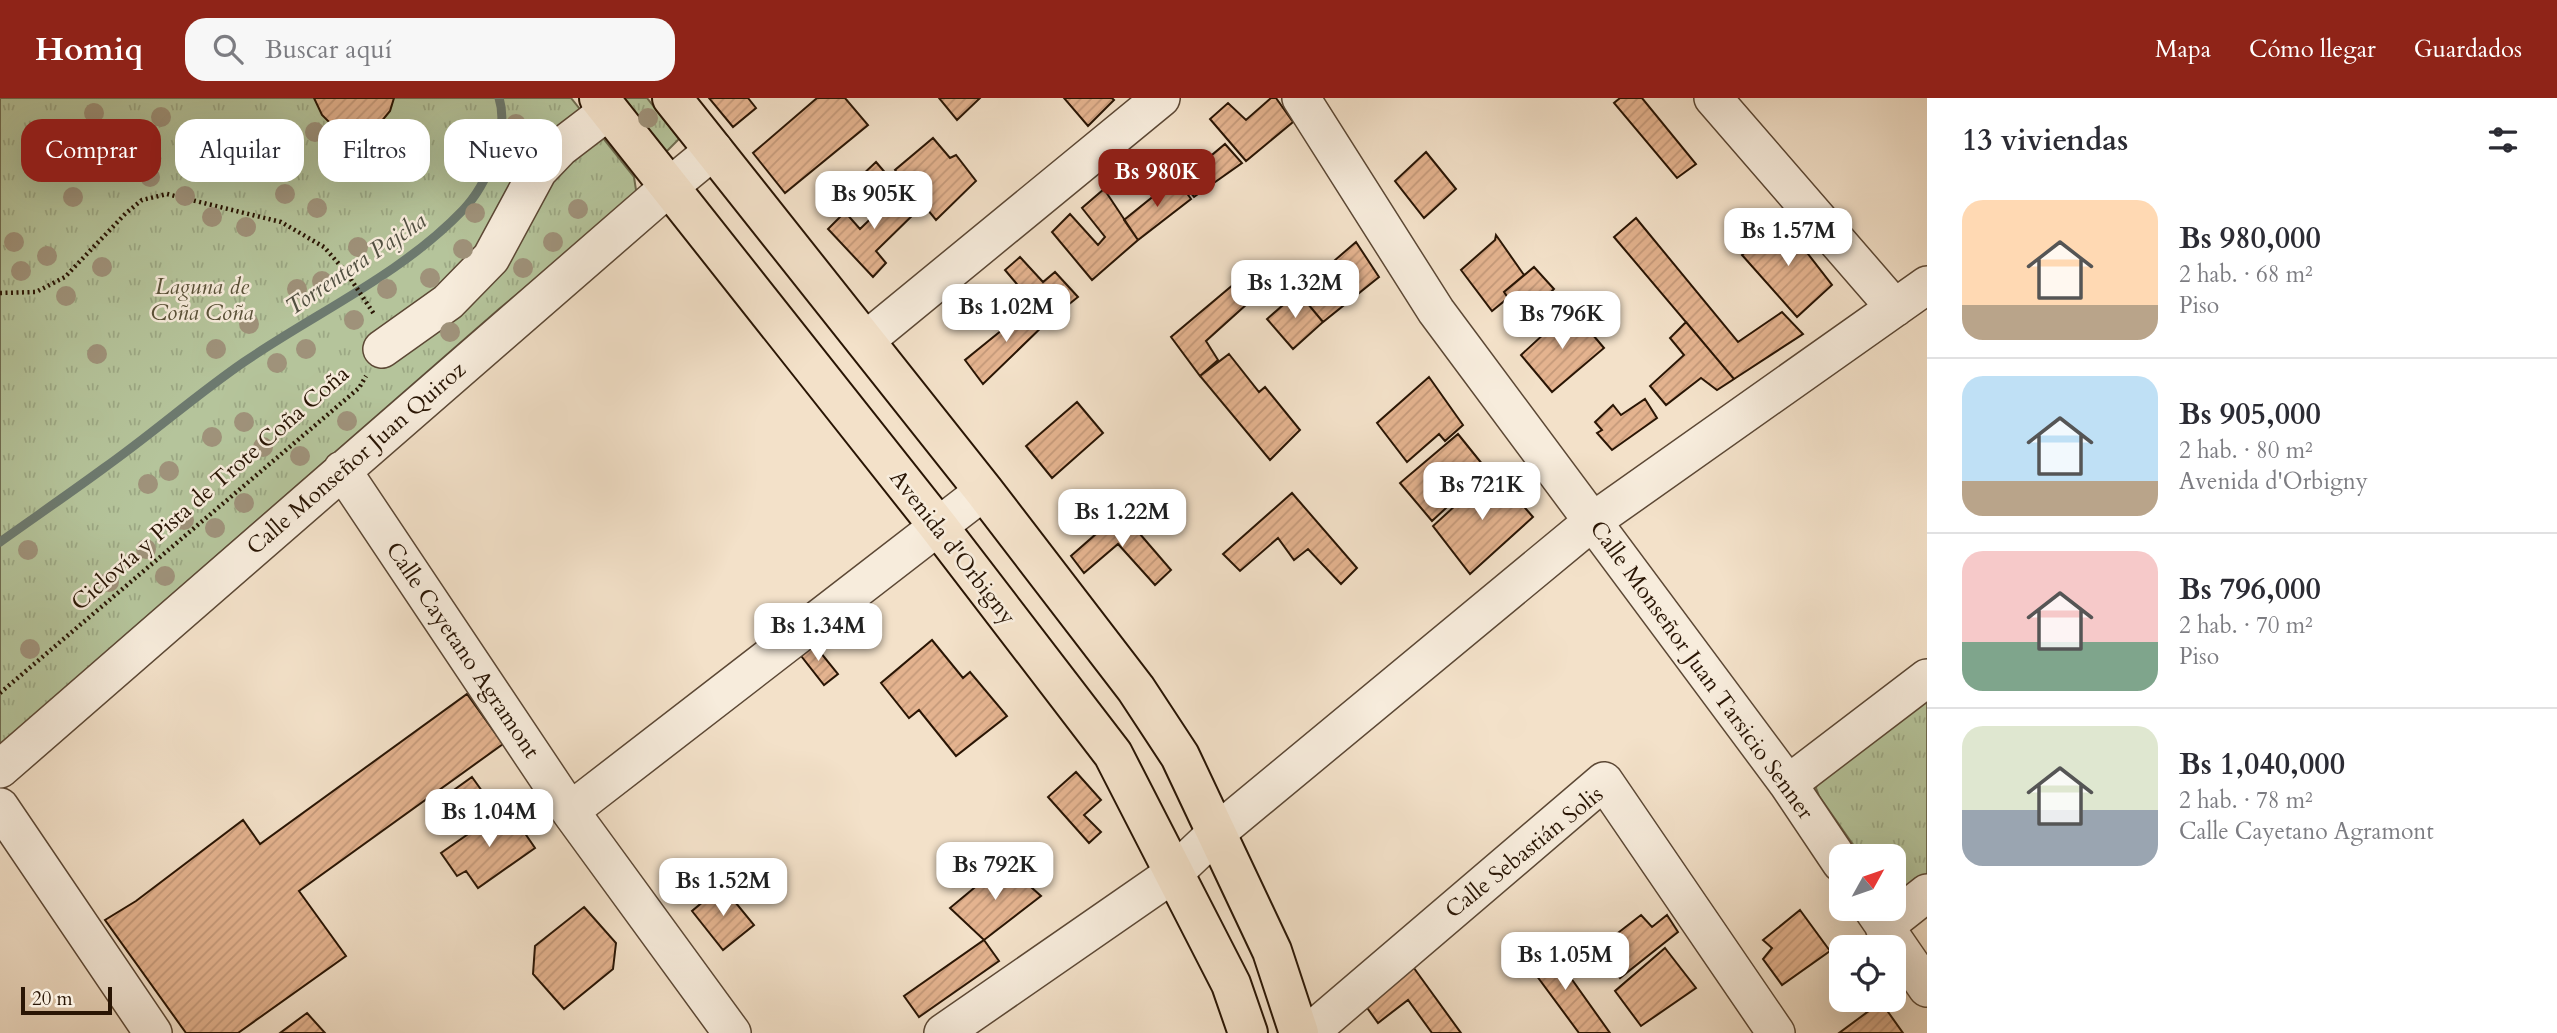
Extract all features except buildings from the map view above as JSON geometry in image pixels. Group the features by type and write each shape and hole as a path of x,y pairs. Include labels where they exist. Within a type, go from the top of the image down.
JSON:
{"main road":[{"path":"672,98 984,491 1136,689 1180,756 1272,951 1299,1033"},
{"name":"Avenida d'Orbigny","path":"603,104 938,526 1113,754 1231,984 1248,1033"}],"street":[{"path":"865,341 1161,98"},
{"name":"Calle Monseñor Juan Tarsicio Senner","path":"1301,98 1436,311 1788,784 1829,845"},
{"path":"1713,98 1895,308"},
{"path":"383,349 448,302 491,258 538,171 603,104"},
{"name":"Calle Monseñor Juan Quiroz","path":"0,769 714,150"},
{"path":"943,1033 1174,873 1215,834 1593,521 1927,285"},
{"name":"Calle Cayetano Agramont","path":"342,470 570,810 732,1033"},
{"path":"570,810 984,491"},
{"path":"1788,784 1927,678"},
{"name":"Calle Sebastián Solis","path":"1309,1033 1604,781 1776,1033"},
{"path":"0,807 153,1033"},
{"path":"1906,903 1927,893"},
{"path":"1881,921 1927,988"}],"path":[{"path":"0,293 36,292 65,277 126,213 142,200 167,194 281,222 324,247 373,310 383,349"},
{"name":"Ciclovía y Pista de Trote Coña Coña","path":"0,693 359,388 383,349"}],"green space":[{"name":"Laguna de Coña Coña","path":"0,98 571,98 634,177 636,190 633,199 499,309 0,745"},
{"path":"622,98 647,98 679,139 666,152"},
{"path":"1927,691 1927,882 1906,895 1906,844 1853,844 1819,796 1816,788 1818,779"}],"waterway":[{"name":"Torrentera Pajcha","path":"0,542 122,455 244,362 386,273 439,233 472,200 494,158 501,126 499,98"}]}
